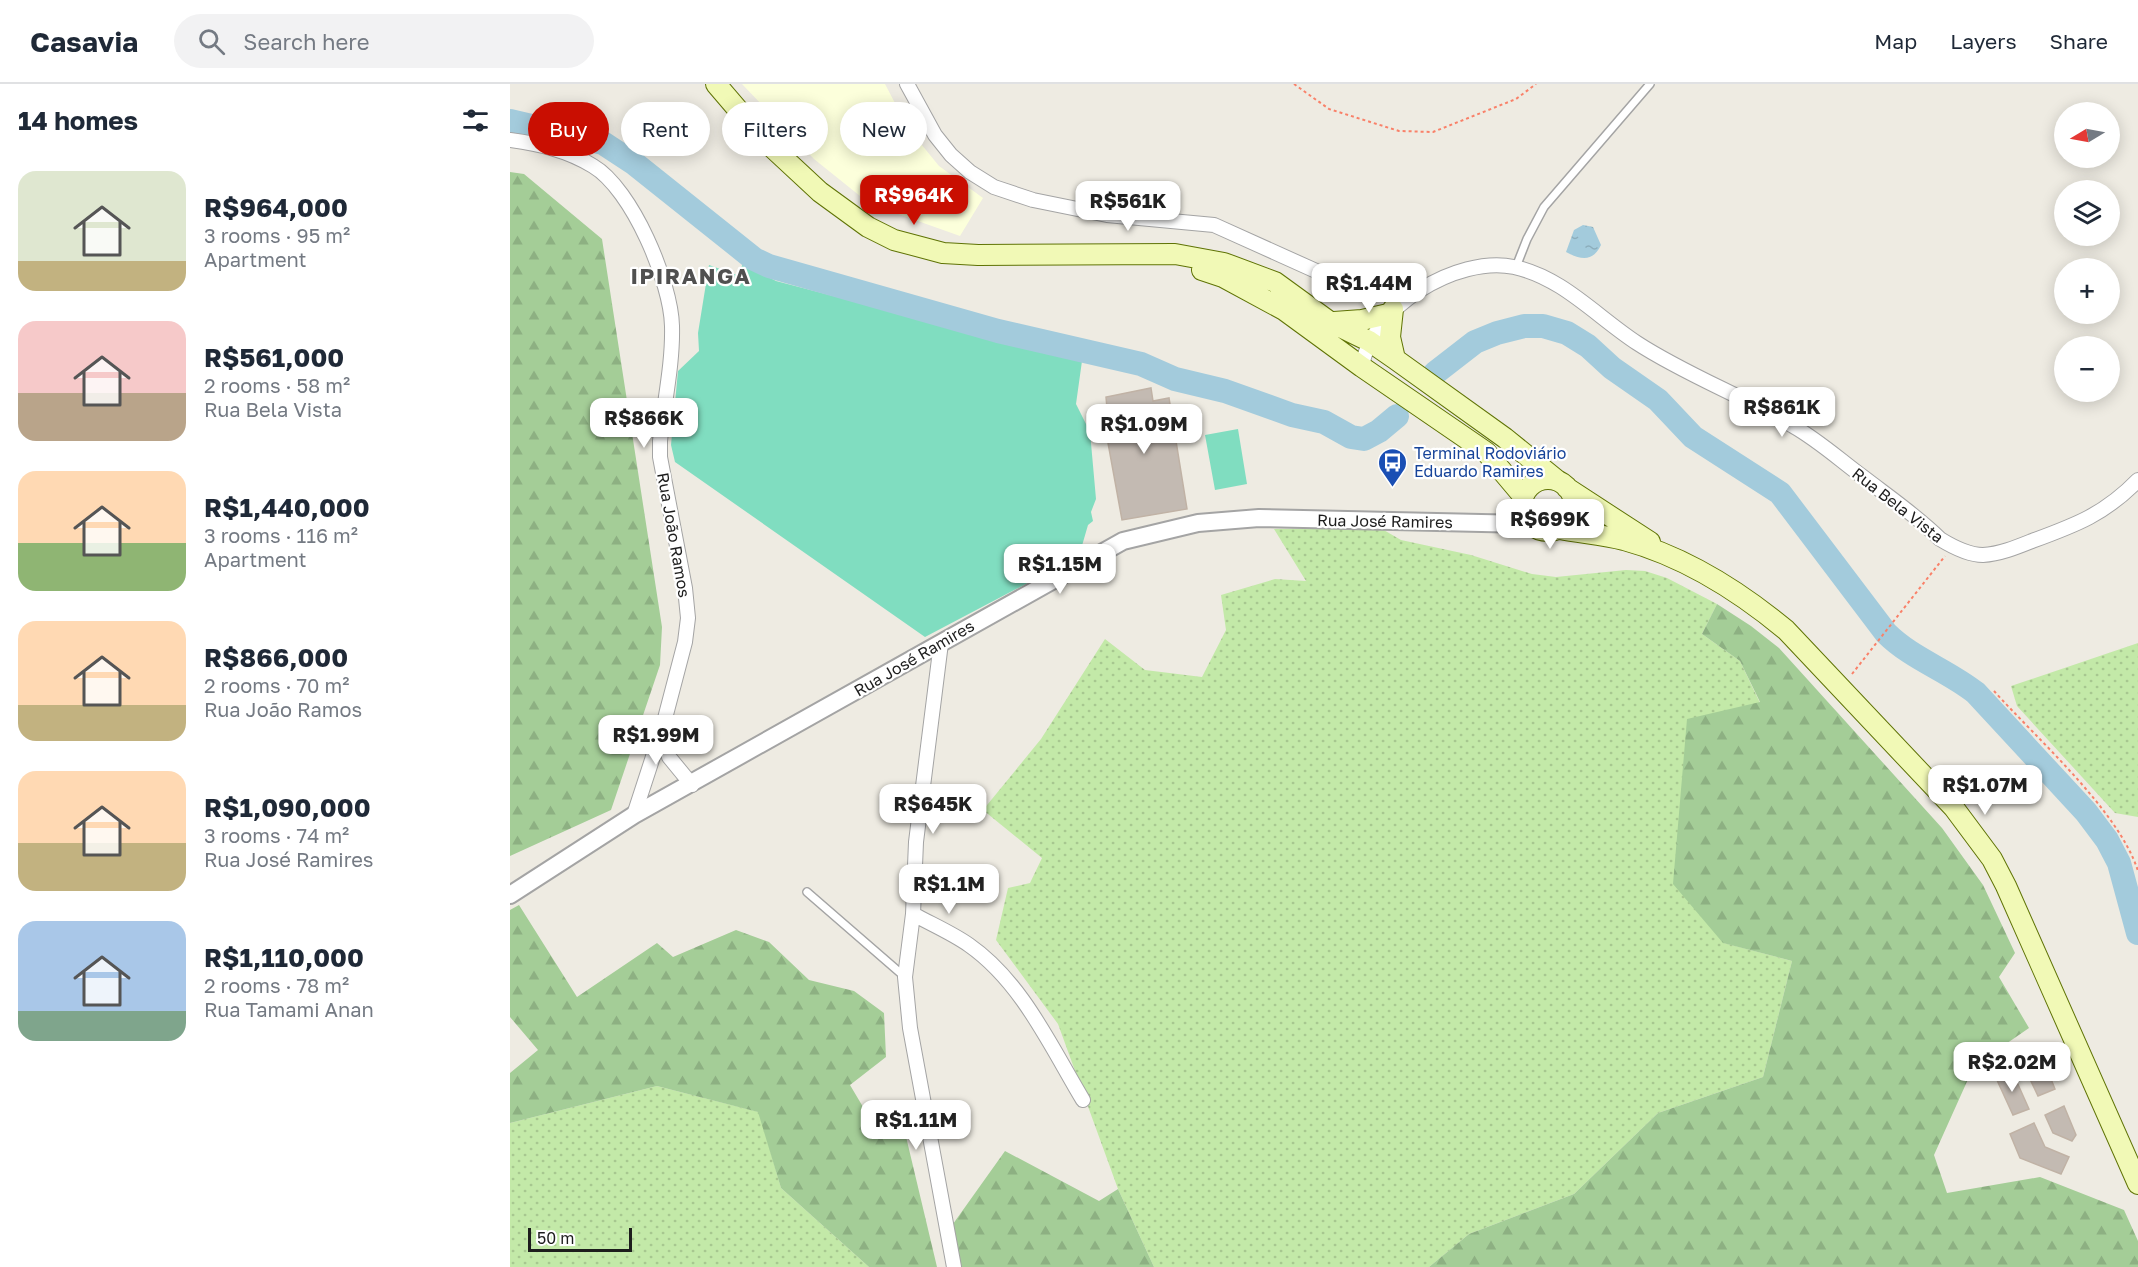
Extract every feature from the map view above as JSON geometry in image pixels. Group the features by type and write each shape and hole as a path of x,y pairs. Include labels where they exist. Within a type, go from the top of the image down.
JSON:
{"main road":[{"path":"716,84 763,139 820,192 867,227 894,240 943,253 1150,256 1175,254 1197,257 1251,272 1275,282 1330,322 1369,341 1395,359 1505,438 1562,484 1685,565 1765,613 1786,630 1954,808 1992,859 2138,1184"},
{"path":"1150,256 1223,277 1264,297 1362,368 1486,452 1523,496"},
{"path":"1330,322 1362,320 1390,311 1390,337 1395,359"},
{"path":"1560,529 1572,515 1572,496 1562,484 1537,481 1523,496 1522,512 1529,524 1542,530 1560,529 1625,540 1685,565"}],"street":[{"path":"907,84 940,142 970,172 994,187 1033,200 1107,215 1214,225 1325,275 1410,296"},
{"name":"Rua João Ramos","path":"510,140 567,152 604,174 627,202 663,276 668,294 672,343 660,457 685,588 688,618 685,642 663,726 634,815"},
{"name":"Rua Bela Vista","path":"1369,341 1390,311 1410,296 1474,268 1497,264 1516,267 1540,276 1575,296 1636,342 1793,426 1953,547 1983,555 2018,546 2091,519 2113,504 2138,480"},
{"path":"1362,368 1369,341"},
{"name":"Rua José Ramires","path":"510,895 634,815 692,785 1123,541 1179,527 1259,518 1529,524"},
{"path":"941,643 916,842 913,914 905,977 910,1028 954,1267"},
{"name":"Rua João Ramos","path":"663,726 669,757 692,785"},
{"path":"913,914 969,945 1011,985 1028,1008 1083,1100"}],"lane":[{"path":"1516,267 1527,239 1544,207 1650,84"},
{"path":"807,892 905,977"}],"path":[{"path":"1294,84 1329,109 1399,131 1433,132 1516,99 1536,84"},
{"path":"1841,688 1953,547"},
{"path":"1994,691 2102,809 2124,838 2138,871"}],"shaded area":[{"path":"742,84 885,84 894,102 840,102 840,156 927,156 927,151 939,166 983,198 960,236 870,204 811,156 828,156 828,102 759,102"}],"green space":[{"path":"510,172 524,174 602,239 662,627 660,665 611,810 510,856"},
{"path":"743,264 776,281 1082,361 1076,404 1090,432 1096,499 1091,512 1093,521 1088,525 1079,556 925,637 675,462 671,445 678,371 699,351 698,333 709,265 737,275"},
{"path":"1238,429 1247,484 1215,490 1205,435"},
{"path":"1274,529 1382,529 1401,540 1471,555 1532,574 1556,577 1626,570 1645,571 1667,578 1717,604 1702,634 1740,661 1760,703 1724,943 1792,961 1763,1077 1658,1113 1574,1194 1469,1234 1429,1267 1154,1267 1118,1189 1058,1024 996,940 1008,888 1030,883 1042,858 983,810 1041,739 1105,639 1145,670 1202,677 1226,630 1221,595 1275,579 1306,581"},
{"path":"1717,604 1779,648 1942,828 1983,885 2015,953 1999,977 2029,1028 1974,1066 1934,1155 1947,1193 2040,1177 2124,1210 2138,1241 2138,1267 1429,1267 1469,1234 1574,1194 1658,1113 1763,1077 1792,961 1723,943 1673,884 1687,719 1760,702 1740,661 1702,634"},
{"path":"2138,643 2138,817 2115,813 2017,706 2011,686"},
{"path":"519,905 577,997 657,943 673,957 736,930 769,942 809,980 854,991 884,1013 886,1057 850,1085 866,1112 903,1124 937,1267 869,1267 781,1188 758,1112 657,1086 510,1123 510,1073 538,1050 510,1017 510,910"},
{"path":"657,1086 759,1112 781,1188 869,1267 510,1267 510,1123"},
{"path":"1005,1151 1099,1201 1118,1189 1154,1267 961,1267 953,1224"}],"water":[{"path":"1583,225 1593,227 1601,245 1598,251 1586,258 1566,252 1574,230"},
{"path":"1547,502 1553,505 1556,511 1553,517 1547,520 1541,517 1538,511 1541,505"}],"building":[{"path":"1151,388 1153,401 1169,398 1187,509 1122,520 1102,410 1107,408 1106,397"},
{"path":"2047,1069 2055,1089 2038,1096 2029,1077"},
{"path":"2012,1071 2029,1109 2013,1115 1996,1078"},
{"path":"2064,1106 2076,1135 2072,1141 2053,1133 2045,1115"},
{"path":"2034,1123 2045,1147 2069,1157 2061,1174 2020,1158 2010,1134"}],"waterway":[{"path":"510,121 603,143 635,164 754,259 769,266 998,331 1141,364 1175,379 1225,391 1292,415 1324,422 1351,437 1364,439 1379,431 1397,416"},
{"path":"1435,373 1475,342 1497,333 1524,326 1543,326 1567,333 1588,346 1612,368 1658,400 1693,437 1780,493 1886,633 1907,650 1976,693 2086,812 2107,840 2119,863 2138,933"}],"place":[{"name":"Terminal Rodoviário Eduardo Ramires","path":"1393,488"}],"district":[{"name":"IPIRANGA","path":"691,276"}]}
